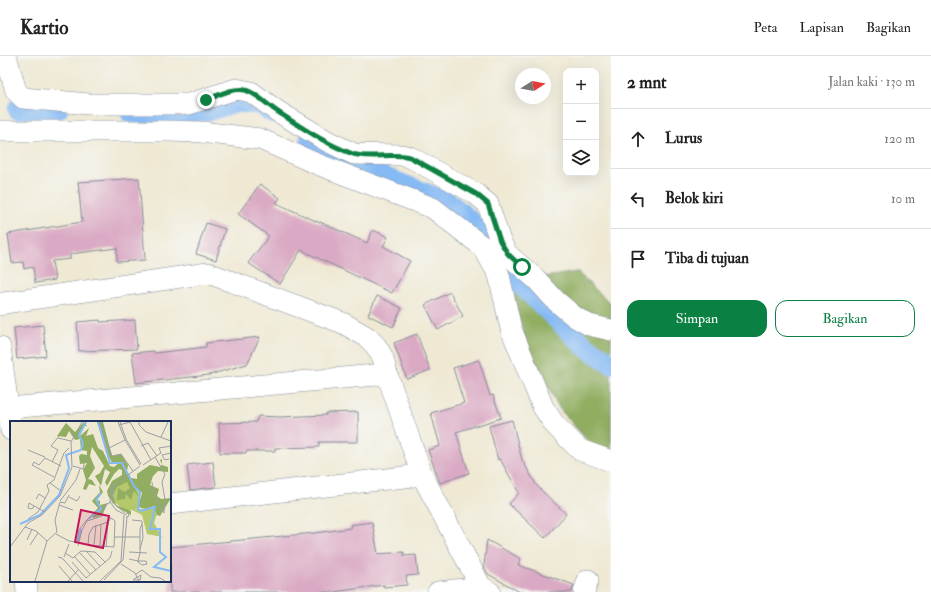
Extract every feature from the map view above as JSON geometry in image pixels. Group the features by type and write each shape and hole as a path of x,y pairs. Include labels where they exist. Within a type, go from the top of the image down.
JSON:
{"street":[{"path":"6,56 16,91 23,98 89,104 189,104 236,89 244,90 251,92 277,111 326,142 354,154 401,155 410,157 476,194 488,204 500,241 508,254 536,279 556,301 575,317 589,325 611,330"},
{"path":"0,131 188,132 260,138 317,164 433,208 464,230 483,247 487,253 499,276 511,329 543,407 555,425 580,450 611,461"},
{"path":"0,305 4,303 208,273 343,323 367,337 376,346 383,358 387,374 422,475 485,589 438,592"},
{"path":"0,347 10,421"},
{"path":"9,408 387,374"},
{"path":"171,504 422,475"},
{"path":"26,582 27,592"}],"green space":[{"path":"577,272 611,304 611,452 592,446 560,409 530,354 512,298 520,281"}],"building":[{"path":"139,178 145,260 117,262 117,248 70,254 70,259 52,261 55,280 35,283 33,267 24,269 23,262 12,263 8,234 82,222 78,182"},
{"path":"260,184 280,198 276,203 367,243 373,230 388,237 383,246 410,261 392,293 301,250 280,284 248,263 269,236 238,214"},
{"path":"206,223 225,229 216,260 196,254"},
{"path":"450,292 463,316 438,330 425,305"},
{"path":"377,296 402,308 393,327 368,315"},
{"path":"100,320 100,322 135,320 137,349 79,351 77,322"},
{"path":"43,325 46,356 17,359 14,328"},
{"path":"417,334 430,370 407,379 394,343"},
{"path":"260,337 247,364 209,375 136,383 132,353 154,351 155,353 206,347 206,343"},
{"path":"479,360 490,396 493,395 501,418 456,432 469,473 440,483 428,450 440,446 431,413 464,403 453,368"},
{"path":"358,412 358,442 319,442 319,447 275,448 275,451 220,453 219,423 256,422 258,416 279,417"},
{"path":"512,420 522,460 537,486 566,514 545,538 509,504 519,493 500,459 498,460 489,426"},
{"path":"213,462 216,487 190,490 187,465"},
{"path":"372,522 378,554 404,552 404,556 416,555 418,575 406,576 407,585 384,587 384,585 333,592 170,592 171,547 315,533 351,528 350,525"},
{"path":"487,540 521,559 518,565 574,585 572,592 520,592 488,574 484,566"}],"waterway":[{"path":"131,113 180,115 214,109 235,102 259,104 273,113"},
{"path":"18,109 58,109"},
{"path":"310,139 342,161 448,202 477,227 508,272 585,346 611,363"}],"route":[{"path":"206,100 236,89 244,90 251,92 277,111 326,142 354,154 401,155 410,157 421,165 476,194 488,204 500,241 508,254 522,267"}]}
